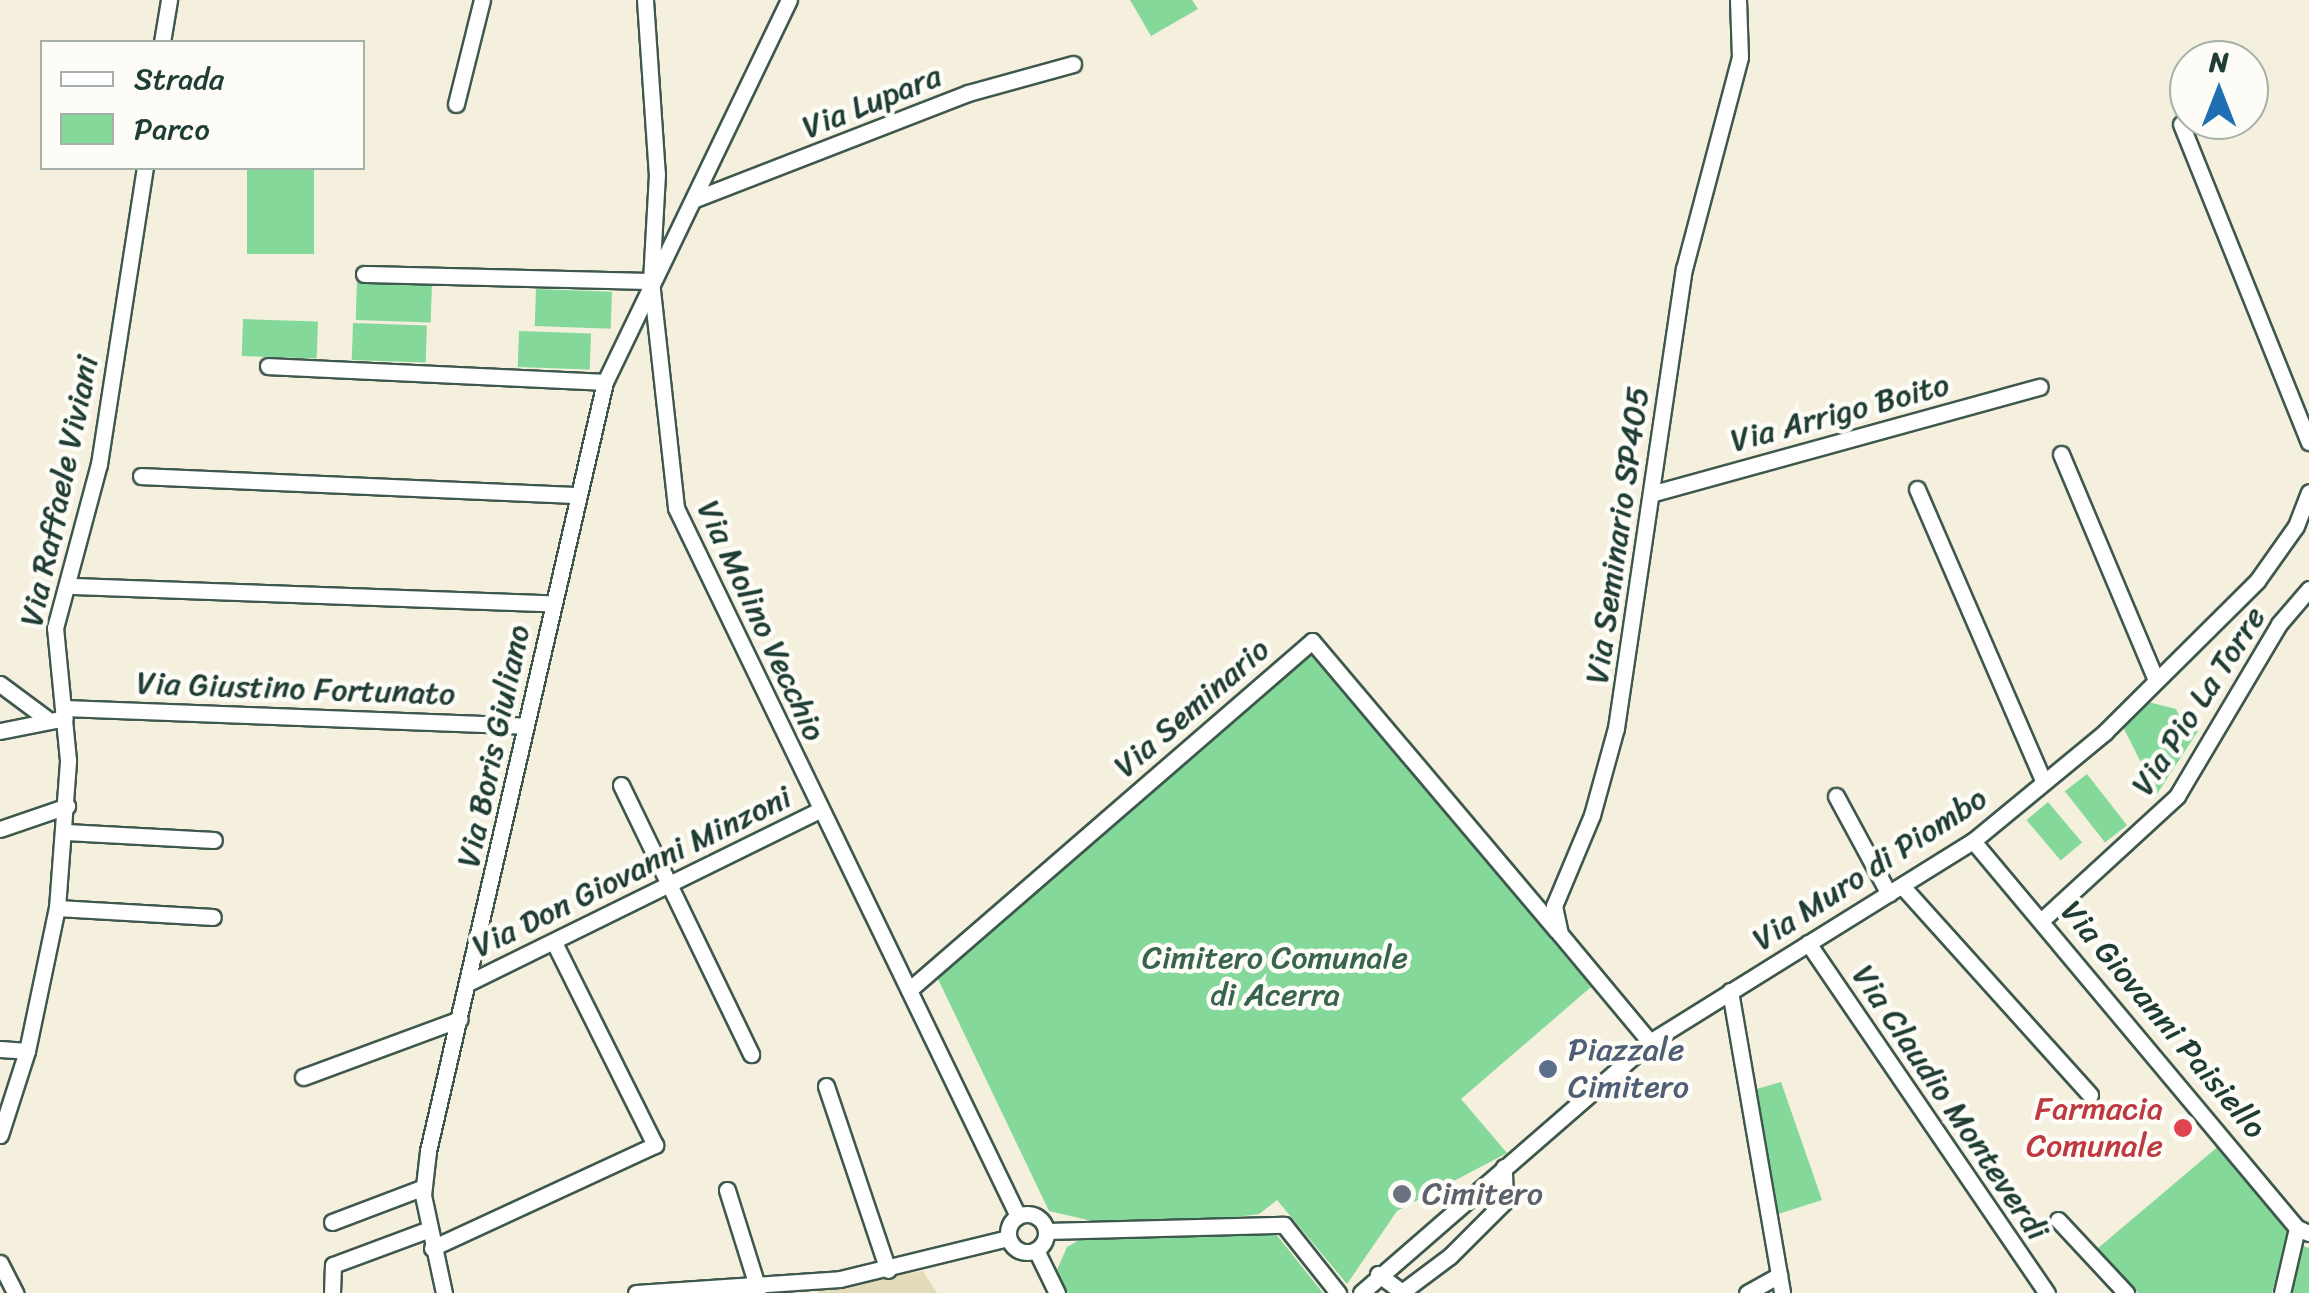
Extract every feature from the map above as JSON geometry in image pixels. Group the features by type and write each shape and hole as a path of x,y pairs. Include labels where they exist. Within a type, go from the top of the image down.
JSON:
{"street":[{"path":"162,40 168,0"},
{"path":"456,104 482,0"},
{"name":"Via Molino Vecchio","path":"644,0 657,174 651,282 676,508 1018,1216"},
{"name":"Via Boris Giuliano","path":"444,1293 427,1230 424,1188 605,382 790,0"},
{"name":"Via Seminario SP405","path":"1560,934 1554,906 1592,815 1616,728 1654,493 1684,269 1740,58 1738,0"},
{"name":"Via Lupara","path":"694,199 968,93 1073,64"},
{"path":"2187,140 2309,442"},
{"name":"Via Raffaele Viviani","path":"0,1135 27,1052 57,908 67,806 64,713 55,628 99,464 145,170"},
{"path":"364,274 651,282"},
{"path":"268,366 605,382"},
{"name":"Via Arrigo Boito","path":"1654,493 2040,387"},
{"path":"2060,454 2156,680"},
{"path":"141,476 579,495"},
{"path":"1917,489 2044,782"},
{"name":"Via Muro di Piombo","path":"1364,1292 1378,1274 1650,1042 1973,841 2044,782 2258,581 2296,526 2309,492"},
{"path":"74,586 554,604"},
{"name":"Via Pio La Torre","path":"2043,919 2178,796 2279,624 2309,589"},
{"name":"Via Seminario","path":"908,990 1312,641 1560,934"},
{"path":"0,684 46,718"},
{"name":"Via Giustino Fortunato","path":"0,732 64,713 526,726"},
{"path":"621,785 751,1054"},
{"path":"1836,796 1896,890 2090,1096"},
{"path":"0,829 67,806"},
{"name":"Via Don Giovanni Minzoni","path":"468,983 820,810"},
{"path":"66,832 214,840"},
{"name":"Via Giovanni Paisiello","path":"1973,841 2043,919 2303,1231"},
{"path":"57,908 213,917"},
{"path":"1560,934 1650,1042"},
{"path":"432,1248 655,1145 554,942"},
{"name":"Via Claudio Monteverdi","path":"1808,943 2047,1293"},
{"path":"1730,991 1782,1293"},
{"path":"304,1077 460,1019"},
{"path":"0,1048 27,1052"},
{"path":"826,1086 888,1270"},
{"path":"1378,1274 1402,1292 1466,1242 1505,1200 1504,1167"},
{"path":"332,1222 424,1188"},
{"path":"727,1190 758,1289"},
{"path":"1008,1238 1018,1216 1036,1216 1047,1232"},
{"path":"2058,1220 2126,1293"},
{"path":"1047,1232 1284,1226 1338,1293"},
{"path":"332,1293 333,1266 427,1230"},
{"path":"2282,1293 2303,1231"},
{"path":"1036,1250 1047,1232"},
{"path":"636,1293 758,1289 888,1270 1008,1238"},
{"path":"1008,1238 1020,1252 1036,1250"},
{"path":"1036,1250 1057,1293"},
{"path":"0,1263 15,1293"},
{"path":"1746,1293 1779,1275"}],"shaded area":[{"path":"923,1271 937,1293 817,1293 821,1290"}],"green space":[{"path":"1130,0 1192,0 1198,9 1151,36"},
{"path":"247,170 314,170 314,254 247,254"},
{"path":"357,282 432,285 431,323 356,320"},
{"path":"536,289 612,292 611,329 535,326"},
{"path":"243,319 318,322 317,359 242,356"},
{"path":"353,323 427,326 426,363 352,360"},
{"path":"519,331 591,334 590,369 518,367"},
{"name":"Cimitero Comunale di Acerra","path":"1310,650 1591,987 1461,1099 1507,1153 1397,1211 1347,1284 1277,1200 1259,1214 1207,1221 1092,1221 1049,1211 938,979"},
{"path":"2148,702 2176,709 2182,721 2191,718 2198,731 2157,794 2123,727"},
{"path":"2087,774 2127,825 2105,842 2065,791"},
{"path":"2048,802 2082,843 2061,861 2027,820"},
{"path":"1781,1082 1822,1200 1775,1215 1753,1090"},
{"path":"2221,1144 2288,1230 2272,1293 2138,1293 2097,1249"},
{"path":"1275,1233 1323,1293 1067,1293 1056,1272 1067,1247 1083,1238"},
{"path":"2300,1245 2309,1248 2309,1293 2290,1293"}],"place":[{"name":"Piazzale Cimitero","path":"1548,1069"},
{"name":"Farmacia Comunale","path":"2183,1128"},
{"name":"Cimitero","path":"1402,1194"}]}
